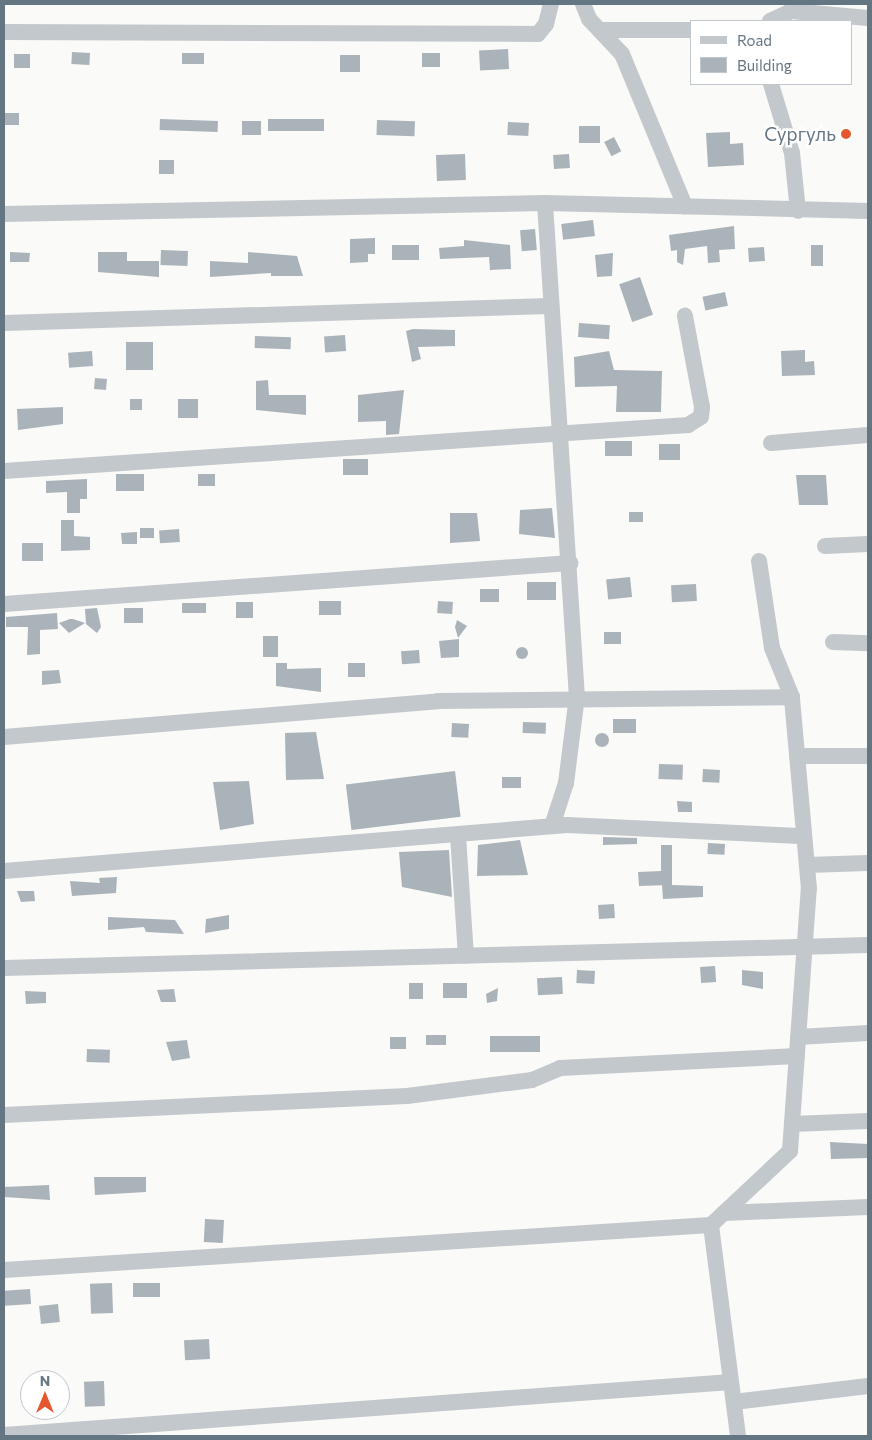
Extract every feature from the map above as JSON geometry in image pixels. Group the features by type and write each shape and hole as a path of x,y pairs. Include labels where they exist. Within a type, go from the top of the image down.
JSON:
{"street":[{"path":"4,32 538,34 546,24 551,4"},
{"path":"583,4 590,18 603,30 622,54 686,206"},
{"path":"772,20 793,8 868,18"},
{"path":"603,30 690,30"},
{"path":"771,85 792,153 798,211"},
{"path":"545,203 558,435 571,563 577,696 566,783 552,826"},
{"path":"4,214 545,203 868,212"},
{"path":"4,322 550,306"},
{"path":"4,471 688,425 701,418 685,316"},
{"path":"772,443 868,435"},
{"path":"826,546 868,544"},
{"path":"4,1270 711,1226 790,1151 805,947 807,866 792,697 772,648 759,562"},
{"path":"4,604 571,563"},
{"path":"833,642 868,643"},
{"path":"4,737 438,701 577,696 792,697"},
{"path":"797,756 868,756"},
{"path":"4,870 458,836 552,826 804,836"},
{"path":"458,836 466,956"},
{"path":"807,866 868,863"},
{"path":"4,968 868,945"},
{"path":"798,1036 868,1033"},
{"path":"4,1115 407,1096 532,1080 560,1068 797,1056"},
{"path":"792,1124 868,1121"},
{"path":"724,1213 868,1207"},
{"path":"711,1226 738,1436"},
{"path":"4,1434 731,1382"},
{"path":"734,1402 868,1386"}],"building":[{"path":"508,49 509,69 480,70 479,51"},
{"path":"72,52 90,53 89,65 71,64"},
{"path":"182,53 204,53 204,64 182,64"},
{"path":"422,53 440,53 440,67 422,67"},
{"path":"14,54 30,54 30,68 14,68"},
{"path":"340,55 360,55 360,72 340,72"},
{"path":"4,113 19,113 19,125 4,125"},
{"path":"160,119 218,121 218,132 160,130"},
{"path":"268,119 324,119 324,131 268,131"},
{"path":"377,120 415,121 414,136 376,135"},
{"path":"242,121 261,121 261,135 242,135"},
{"path":"508,122 529,123 528,136 507,135"},
{"path":"579,126 600,126 600,143 579,143"},
{"path":"730,132 730,144 743,143 744,165 708,167 706,133"},
{"path":"614,137 621,151 611,156 604,142"},
{"path":"465,154 466,180 437,181 436,155"},
{"path":"569,154 570,168 554,169 553,155"},
{"path":"159,160 174,160 174,174 159,174"},
{"path":"593,220 595,236 563,240 561,224"},
{"path":"734,226 735,249 719,250 720,262 708,263 707,246 685,249 683,265 677,262 677,250 671,251 669,235"},
{"path":"535,229 537,250 522,251 520,230"},
{"path":"375,238 375,254 368,254 368,262 350,263 350,239"},
{"path":"464,240 510,245 511,269 490,270 489,257 440,259 439,248 464,246"},
{"path":"392,245 419,245 419,260 392,260"},
{"path":"811,245 823,245 823,266 811,266"},
{"path":"764,247 765,261 749,262 748,248"},
{"path":"161,250 188,251 187,266 160,265"},
{"path":"10,252 30,253 29,262 10,262"},
{"path":"98,252 127,252 127,261 159,261 159,277 98,272"},
{"path":"248,252 297,256 303,276 271,276 271,273 210,277 210,261 248,263"},
{"path":"613,253 612,276 597,277 595,255"},
{"path":"640,277 653,315 632,322 619,284"},
{"path":"725,292 728,306 705,310 703,297"},
{"path":"579,323 610,325 609,339 578,337"},
{"path":"413,329 455,330 455,346 418,347 421,359 412,362 406,331"},
{"path":"345,335 346,351 325,352 324,336"},
{"path":"255,336 291,337 291,349 255,348"},
{"path":"126,342 153,342 153,370 126,370"},
{"path":"805,350 805,362 814,361 815,375 782,376 781,351"},
{"path":"92,351 93,366 69,368 68,353"},
{"path":"609,351 614,370 662,371 661,412 616,412 617,386 575,387 574,357"},
{"path":"95,378 107,379 106,390 94,389"},
{"path":"268,380 269,395 306,395 306,415 256,410 256,381"},
{"path":"404,390 399,434 386,435 386,421 358,422 358,395"},
{"path":"130,399 142,399 142,410 130,410"},
{"path":"178,399 198,399 198,418 178,418"},
{"path":"63,407 63,424 18,430 17,409"},
{"path":"605,441 632,441 632,456 605,456"},
{"path":"659,444 680,444 680,460 659,460"},
{"path":"343,459 368,459 368,475 343,475"},
{"path":"116,474 144,474 144,491 116,491"},
{"path":"198,474 215,474 215,486 198,486"},
{"path":"796,475 826,475 828,505 799,505"},
{"path":"87,479 87,499 80,499 80,513 67,513 67,492 46,493 46,481"},
{"path":"552,508 555,538 519,534 520,510"},
{"path":"629,512 643,512 643,522 629,522"},
{"path":"450,513 477,513 480,541 450,543"},
{"path":"61,520 74,520 74,536 90,537 90,550 61,551"},
{"path":"140,528 154,528 154,538 140,538"},
{"path":"179,529 180,542 160,543 159,530"},
{"path":"137,532 137,544 122,544 121,533"},
{"path":"22,543 43,543 43,561 22,561"},
{"path":"630,577 632,597 608,599 606,580"},
{"path":"527,582 556,582 556,600 527,600"},
{"path":"696,584 697,601 672,602 671,585"},
{"path":"480,589 499,589 499,602 480,602"},
{"path":"319,601 341,601 341,615 319,615"},
{"path":"438,601 453,602 452,614 437,613"},
{"path":"236,602 253,602 253,618 236,618"},
{"path":"182,603 206,603 206,613 182,613"},
{"path":"97,608 101,627 97,633 86,624 85,609"},
{"path":"124,608 143,608 143,623 124,623"},
{"path":"57,613 58,629 40,630 40,654 27,655 28,627 6,627 6,617"},
{"path":"70,619 85,623 69,633 59,623"},
{"path":"457,620 467,626 458,638 455,627"},
{"path":"604,632 621,632 621,644 604,644"},
{"path":"263,636 278,636 278,657 263,657"},
{"path":"459,639 459,657 441,658 439,641"},
{"path":"524,647 527,648 527,658 520,659 517,658 516,651 517,648"},
{"path":"419,650 420,663 402,664 401,651"},
{"path":"276,663 287,663 287,669 321,668 321,692 276,686"},
{"path":"348,663 365,663 365,677 348,677"},
{"path":"59,670 61,683 42,685 42,671"},
{"path":"613,719 636,719 636,733 613,733"},
{"path":"523,722 546,723 546,734 523,733"},
{"path":"452,723 469,724 468,738 451,737"},
{"path":"316,732 324,779 286,780 285,733"},
{"path":"602,733 607,735 609,740 607,745 602,747 597,745 595,740 597,735"},
{"path":"659,764 683,765 682,780 658,779"},
{"path":"703,769 720,770 719,783 702,782"},
{"path":"455,771 461,817 351,830 346,784"},
{"path":"502,777 521,777 521,788 502,788"},
{"path":"249,781 254,824 220,830 213,782"},
{"path":"677,801 692,802 692,812 678,812"},
{"path":"603,837 637,838 637,844 603,845"},
{"path":"520,840 528,875 477,876 478,845"},
{"path":"708,843 725,844 724,855 707,854"},
{"path":"661,845 672,845 672,885 703,886 703,897 663,899 662,885 639,886 638,872 661,871"},
{"path":"449,850 452,897 402,887 399,852"},
{"path":"117,877 116,893 72,896 70,881 100,883 99,878"},
{"path":"17,891 34,891 35,901 21,902"},
{"path":"614,904 615,918 599,919 598,905"},
{"path":"229,915 229,929 205,933 206,919"},
{"path":"108,917 175,920 184,934 146,932 144,927 108,930"},
{"path":"715,966 716,982 701,983 700,967"},
{"path":"577,970 595,971 594,984 576,983"},
{"path":"742,970 763,972 763,989 742,985"},
{"path":"562,977 563,994 538,995 537,978"},
{"path":"409,983 423,983 423,999 409,999"},
{"path":"443,983 467,983 467,998 443,998"},
{"path":"498,988 497,1001 487,1003 486,994"},
{"path":"174,989 176,1002 161,1002 157,990"},
{"path":"25,991 46,992 46,1003 26,1004"},
{"path":"426,1035 446,1035 446,1045 426,1045"},
{"path":"490,1036 540,1036 540,1052 490,1052"},
{"path":"390,1037 406,1037 406,1049 390,1049"},
{"path":"187,1040 190,1058 172,1061 166,1042"},
{"path":"87,1049 110,1050 110,1063 87,1062"},
{"path":"830,1142 868,1144 868,1158 831,1159"},
{"path":"94,1177 146,1177 146,1192 95,1195"},
{"path":"49,1185 50,1200 4,1197 4,1187"},
{"path":"205,1219 224,1220 223,1243 204,1242"},
{"path":"112,1283 113,1313 91,1314 90,1284"},
{"path":"133,1283 160,1283 160,1297 133,1297"},
{"path":"30,1289 31,1304 5,1306 4,1291"},
{"path":"58,1304 60,1322 41,1324 39,1306"},
{"path":"209,1339 210,1359 185,1360 184,1340"},
{"path":"104,1381 105,1406 85,1407 84,1382"}],"place":[{"name":"Сургуль","path":"846,134"}]}
